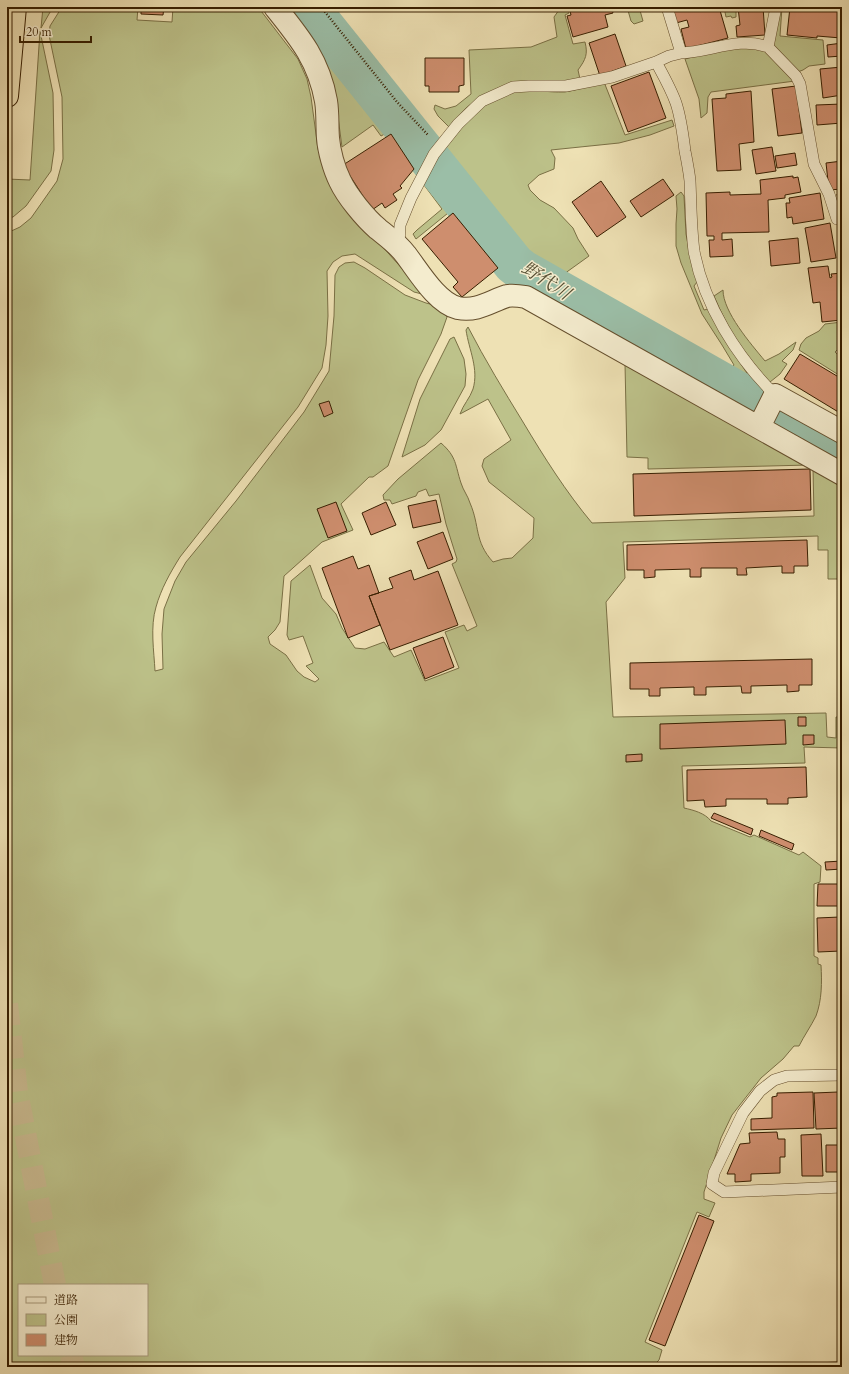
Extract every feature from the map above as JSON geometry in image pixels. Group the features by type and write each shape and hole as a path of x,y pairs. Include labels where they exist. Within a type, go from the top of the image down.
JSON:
{"highway":[{"path":"7,96 15,7"}],"street":[{"path":"275,7 298,34 308,50 322,83 326,102 328,140 332,158 340,181 360,210 376,228 399,245 424,279 448,304 459,308 476,309 509,296 526,297 767,411 842,432"},
{"path":"767,411 842,474"}],"lane":[{"path":"667,7 681,54"},
{"path":"768,47 776,7"},
{"path":"399,245 400,225 411,198 437,150 458,124 482,101 513,87 566,86 612,77 669,56 691,53 734,43 760,44 768,47 796,76 800,84 814,164 829,194 837,219"},
{"path":"656,62 676,102 682,127 690,179 692,232 695,252 706,292 727,333 757,377 767,411"},
{"path":"842,1075 787,1076 774,1080 760,1091 743,1113 714,1173 712,1184 724,1192 842,1187"}],"path":[{"path":"320,7 437,150"}],"green space":[{"path":"43,7 53,7 41,28"},
{"path":"62,7 138,7 137,20 172,22 173,7 258,7 298,59 307,79 318,149 323,164 354,215 424,293 414,292 355,254 342,256 333,262 327,271 328,316 326,345 322,368 298,407 180,557 169,575 160,594 154,615 153,639 155,671 163,669 162,634 164,609 175,581 186,562 236,501 304,412 329,371 334,316 335,275 339,267 345,263 354,262 405,295 434,305 447,317 441,334 418,380 388,466 373,477 369,477 341,504 353,530 322,542 284,576 280,622 268,637 270,644 286,655 297,671 304,677 315,682 319,679 306,666 313,663 303,636 289,640 287,635 291,581 310,565 322,598 336,614 342,628 355,648 365,649 384,642 394,657 411,650 425,681 459,668 445,632 464,625 467,631 477,626 452,564 456,562 457,559 446,524 439,494 429,496 426,489 418,492 416,496 392,504 390,500 384,500 383,495 398,479 441,443 453,457 462,486 473,511 480,540 493,562 512,558 533,538 534,518 489,482 482,466 484,459 511,440 488,399 460,414 472,392 475,382 474,367 466,330 468,327 539,448 564,487 592,523 814,516 813,468 842,485 842,584 838,579 828,579 828,550 818,550 818,536 623,542 625,578 606,602 613,717 826,713 827,737 836,738 836,717 842,717 842,748 804,747 805,763 682,766 684,808 699,812 711,821 750,837 754,835 799,855 803,852 821,866 820,882 814,884 814,956 818,958 818,964 821,965 821,991 816,1016 799,1046 794,1046 783,1059 761,1078 732,1115 721,1138 704,1192 704,1199 715,1203 709,1217 697,1212 645,1342 662,1350 659,1360 652,1367 7,1367 7,233 20,227 31,218 57,181 63,159 62,97 49,35 50,26"},
{"path":"282,7 302,7 425,160 418,174 390,131 381,136 373,125 342,147 336,102"},
{"path":"313,7 330,7 409,109 439,140 430,152"},
{"path":"558,7 567,7 569,13 565,15 573,44 585,42 586,56 578,70 580,79 480,97 466,108 449,127 438,116 434,109 435,105 445,109 456,106 471,94 469,50 531,47 557,37 554,17 559,10"},
{"path":"627,7 639,7 643,21 634,24 631,21"},
{"path":"724,7 736,7 736,17 726,17"},
{"path":"779,7 782,7 780,36 823,40 825,64 809,66 795,73 772,47"},
{"path":"40,31 53,93 54,150 51,171 26,206 13,217 7,218 7,179 30,180"},
{"path":"734,46 767,49 795,81 711,92 708,97 707,113 701,118 699,99 685,59"},
{"path":"604,82 625,135 672,120 674,126 650,135 619,143 551,150 555,158 554,169 539,175 528,185 530,190 540,200 554,208 573,228 589,256 557,279 729,371 734,365 702,314 681,263 676,246 676,196 681,192 684,196 686,234 697,282 694,286 704,310 708,309 723,336 750,378 744,391 521,265 437,160 439,157 438,155 445,145 462,125 481,108 492,101 515,92 528,90 565,92"},
{"path":"432,168 514,272 761,411 758,416 507,283 500,274 503,271 453,209 416,239 413,234 442,209 424,185"},
{"path":"723,290 724,299 733,318 765,361 779,354 796,342 793,350 782,361 787,364 780,374 770,382 745,353 725,319 714,296"},
{"path":"842,322 842,345 835,352 839,356 842,356 842,377 799,350 801,344 806,338 819,331 825,324"},
{"path":"454,337 464,359 466,374 465,386 441,430 425,445 402,457 420,399 450,339"},
{"path":"625,364 809,465 648,469 648,458 627,457"},
{"path":"770,416 842,455 842,465 770,424"}],"building":[{"path":"141,7 164,7 163,15 141,14"},
{"path":"569,7 611,7 613,13 605,15 608,27 573,37 567,16 571,15"},
{"path":"671,7 719,7 728,38 686,49 681,29 689,27 687,20 676,23"},
{"path":"738,7 763,7 765,35 737,37 736,26 740,25"},
{"path":"790,7 842,7 841,38 817,36 817,38 787,35"},
{"path":"615,34 626,66 600,76 589,43"},
{"path":"842,43 842,56 828,57 827,45"},
{"path":"425,58 464,58 464,85 459,86 459,92 429,92 429,86 425,86"},
{"path":"842,67 842,95 823,98 820,69"},
{"path":"649,72 666,118 628,132 611,86"},
{"path":"796,86 802,133 778,136 772,89"},
{"path":"751,91 754,142 739,144 741,170 717,171 712,99 726,98 726,94"},
{"path":"842,104 842,123 817,125 816,105"},
{"path":"391,134 414,169 400,186 402,188 393,194 397,200 385,208 382,203 372,210 343,165"},
{"path":"772,147 776,171 756,174 752,150"},
{"path":"795,153 797,165 777,168 775,156"},
{"path":"842,161 842,189 829,190 826,163"},
{"path":"793,176 793,178 798,177 801,192 785,195 785,198 768,200 769,232 722,233 722,240 732,239 733,256 710,257 709,240 714,240 714,236 707,236 706,193 730,192 730,195 761,194 760,180"},
{"path":"663,179 674,195 641,217 630,201"},
{"path":"601,181 626,217 597,237 572,202"},
{"path":"820,193 824,219 793,224 792,217 787,218 786,203 790,203 789,198"},
{"path":"842,193 842,224 837,194"},
{"path":"453,213 498,268 462,297 453,287 458,282 422,239"},
{"path":"830,223 836,258 811,262 805,228"},
{"path":"798,238 800,263 771,266 769,241"},
{"path":"828,266 830,278 832,277 831,274 842,273 842,320 822,322 820,302 813,303 808,268"},
{"path":"800,354 842,379 842,410 840,413 784,379"},
{"path":"329,401 333,413 324,417 319,404"},
{"path":"810,469 811,510 634,516 633,474"},
{"path":"436,500 441,522 413,528 408,506"},
{"path":"336,502 347,531 328,538 317,509"},
{"path":"386,502 396,525 371,535 362,513"},
{"path":"443,532 453,559 428,569 417,542"},
{"path":"807,540 808,566 794,566 794,573 782,573 782,566 746,568 747,575 737,575 737,568 701,568 701,577 690,577 690,569 655,570 655,577 644,578 644,570 627,570 627,545"},
{"path":"353,556 358,569 369,565 379,593 369,596 380,625 348,638 322,568"},
{"path":"411,570 414,580 438,571 458,625 390,650 369,596 393,588 389,578"},
{"path":"443,637 454,667 425,679 413,648"},
{"path":"812,659 812,685 799,685 799,691 787,692 787,685 751,686 751,693 742,693 741,686 706,687 706,695 694,695 694,687 660,688 660,696 649,696 649,689 630,689 630,663"},
{"path":"798,717 806,717 806,726 798,726"},
{"path":"785,720 786,744 660,749 660,724"},
{"path":"840,721 842,721 842,741 840,741"},
{"path":"803,735 814,735 814,744 803,745"},
{"path":"642,754 642,761 626,762 626,755"},
{"path":"806,767 807,797 788,798 788,804 767,804 767,799 726,799 726,806 705,807 704,800 687,801 687,770"},
{"path":"714,813 753,829 751,835 711,818"},
{"path":"761,830 794,844 792,850 759,836"},
{"path":"842,861 842,869 826,870 825,862"},
{"path":"818,884 838,884 838,906 817,906"},
{"path":"840,917 841,951 818,952 817,918"},
{"path":"813,1092 814,1128 751,1130 751,1119 772,1118 772,1097 777,1096 777,1093"},
{"path":"838,1092 838,1095 842,1095 842,1128 816,1129 814,1093"},
{"path":"777,1132 778,1139 785,1139 785,1157 780,1157 780,1173 751,1174 751,1181 735,1182 735,1174 727,1174 740,1144 750,1143 749,1133"},
{"path":"821,1134 823,1176 802,1176 801,1135"},
{"path":"841,1142 842,1172 826,1172 826,1145 841,1145"},
{"path":"699,1215 714,1221 665,1346 649,1340"},
{"path":"842,1362 842,1367 782,1367 782,1364"}],"waterway":[{"name":"野代川","path":"308,7 514,264 523,271 762,406 842,449"}],"tunnel":[{"path":"7,1004 17,1092 55,1284"},
{"path":"71,1356 74,1367"}]}
